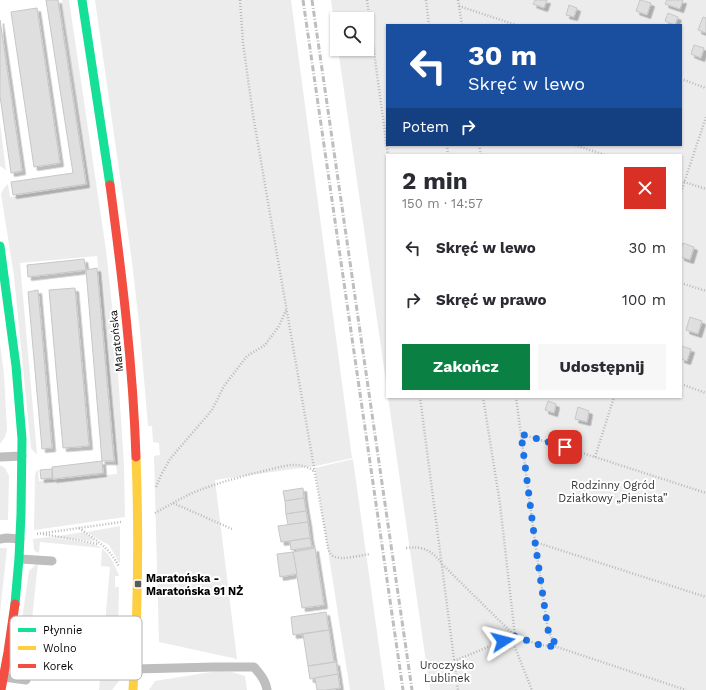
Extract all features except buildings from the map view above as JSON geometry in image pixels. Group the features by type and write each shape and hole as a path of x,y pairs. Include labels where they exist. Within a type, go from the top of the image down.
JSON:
{"main road":[{"name":"Maratońska","path":"82,0 120,263 131,366 138,487 138,616"},
{"path":"0,246 15,357 21,424 22,508 20,558 13,616"},
{"path":"1,690 10,638"},
{"name":"Maratońska","path":"126,690 134,686"}],"lane":[{"path":"0,457 22,456"},
{"path":"0,539 20,539"},
{"path":"20,558 52,562"},
{"path":"142,669 254,667 260,673 266,684 267,690"},
{"path":"4,676 10,677"}],"path":[{"path":"240,0 243,43 252,108 329,552 335,557 343,558 370,554"},
{"path":"367,0 386,140"},
{"path":"426,0 429,24"},
{"path":"458,0 462,24"},
{"path":"459,6 513,24"},
{"path":"682,79 706,88"},
{"path":"706,117 683,182 706,189"},
{"path":"578,146 602,154"},
{"path":"682,282 706,291"},
{"path":"155,490 160,475 170,459 212,410 224,386 247,356 265,345 279,326 286,309"},
{"path":"682,384 706,393"},
{"path":"420,398 458,690"},
{"path":"483,398 500,504 515,636 514,645 532,690"},
{"path":"516,398 548,630 557,647"},
{"path":"595,457 614,398"},
{"path":"521,434 706,493"},
{"path":"153,514 183,497 213,484 292,465 302,466 315,472"},
{"path":"173,503 232,529"},
{"path":"33,534 122,521"},
{"path":"79,528 102,544 116,560 120,569"},
{"path":"41,533 102,544"},
{"path":"535,542 706,597"},
{"path":"406,548 423,548 433,553 442,564 515,636 540,645 557,647 686,690"},
{"path":"454,661 515,636"}],"green space":[{"path":"62,0 69,0 106,250 116,343 124,465 125,517 34,530 35,475 38,469 39,481 117,474 97,256 20,263 37,454 31,448 14,276 1,194 8,184 10,197 88,185"},
{"path":"95,0 291,0 352,458 316,466 215,480 237,659 159,642 154,456 160,455 159,443 153,442 152,426 148,426 132,262"},
{"name":"Rodzinny Ogród Działkowy „Pienista”","path":"331,0 706,0 706,690 430,690 388,398 682,398 682,154 386,154 386,382 339,56 374,56 374,12 333,12"},
{"path":"0,123 6,170 0,166"},
{"path":"0,344 4,374 7,429 5,437 0,444"},
{"path":"353,459 385,690 350,690 315,468"},
{"path":"0,465 5,468 9,476 8,520 0,519"},
{"path":"120,526 120,564 109,545 87,532"},
{"path":"84,532 96,541 51,537"},
{"path":"49,537 94,544 101,548 40,542 39,553 34,550 33,539"},
{"path":"0,548 7,548 0,613"},
{"path":"102,548 110,557 119,576 115,576 115,587 119,587 118,616 106,616 110,567 101,566"},
{"path":"38,563 32,616 22,616 29,571"},
{"path":"218,671 232,672 245,676 247,690 149,690 155,681"},
{"path":"100,680 120,680 112,690 99,690"}],"railway":[{"path":"303,0 403,690"},
{"path":"312,0 412,690"}],"traffic: fast":[{"path":"82,0 110,185"},
{"path":"0,246 16,366 22,439 21,514 15,604"}],"traffic: slow":[{"path":"136,457 138,515 137,616"},
{"path":"133,690 134,680"}],"traffic: jam":[{"path":"110,185 126,321 135,423 136,457"},
{"path":"13,616 15,604"},
{"path":"1,690 10,638"}],"place":[{"name":"Maratońska - Maratońska 91 NŻ","path":"138,584"}],"route":[{"path":"503,641 515,636 540,645 557,647 548,630 521,434 565,447"}],"park label":[{"name":"Uroczysko Lublinek","path":"447,671"}]}
